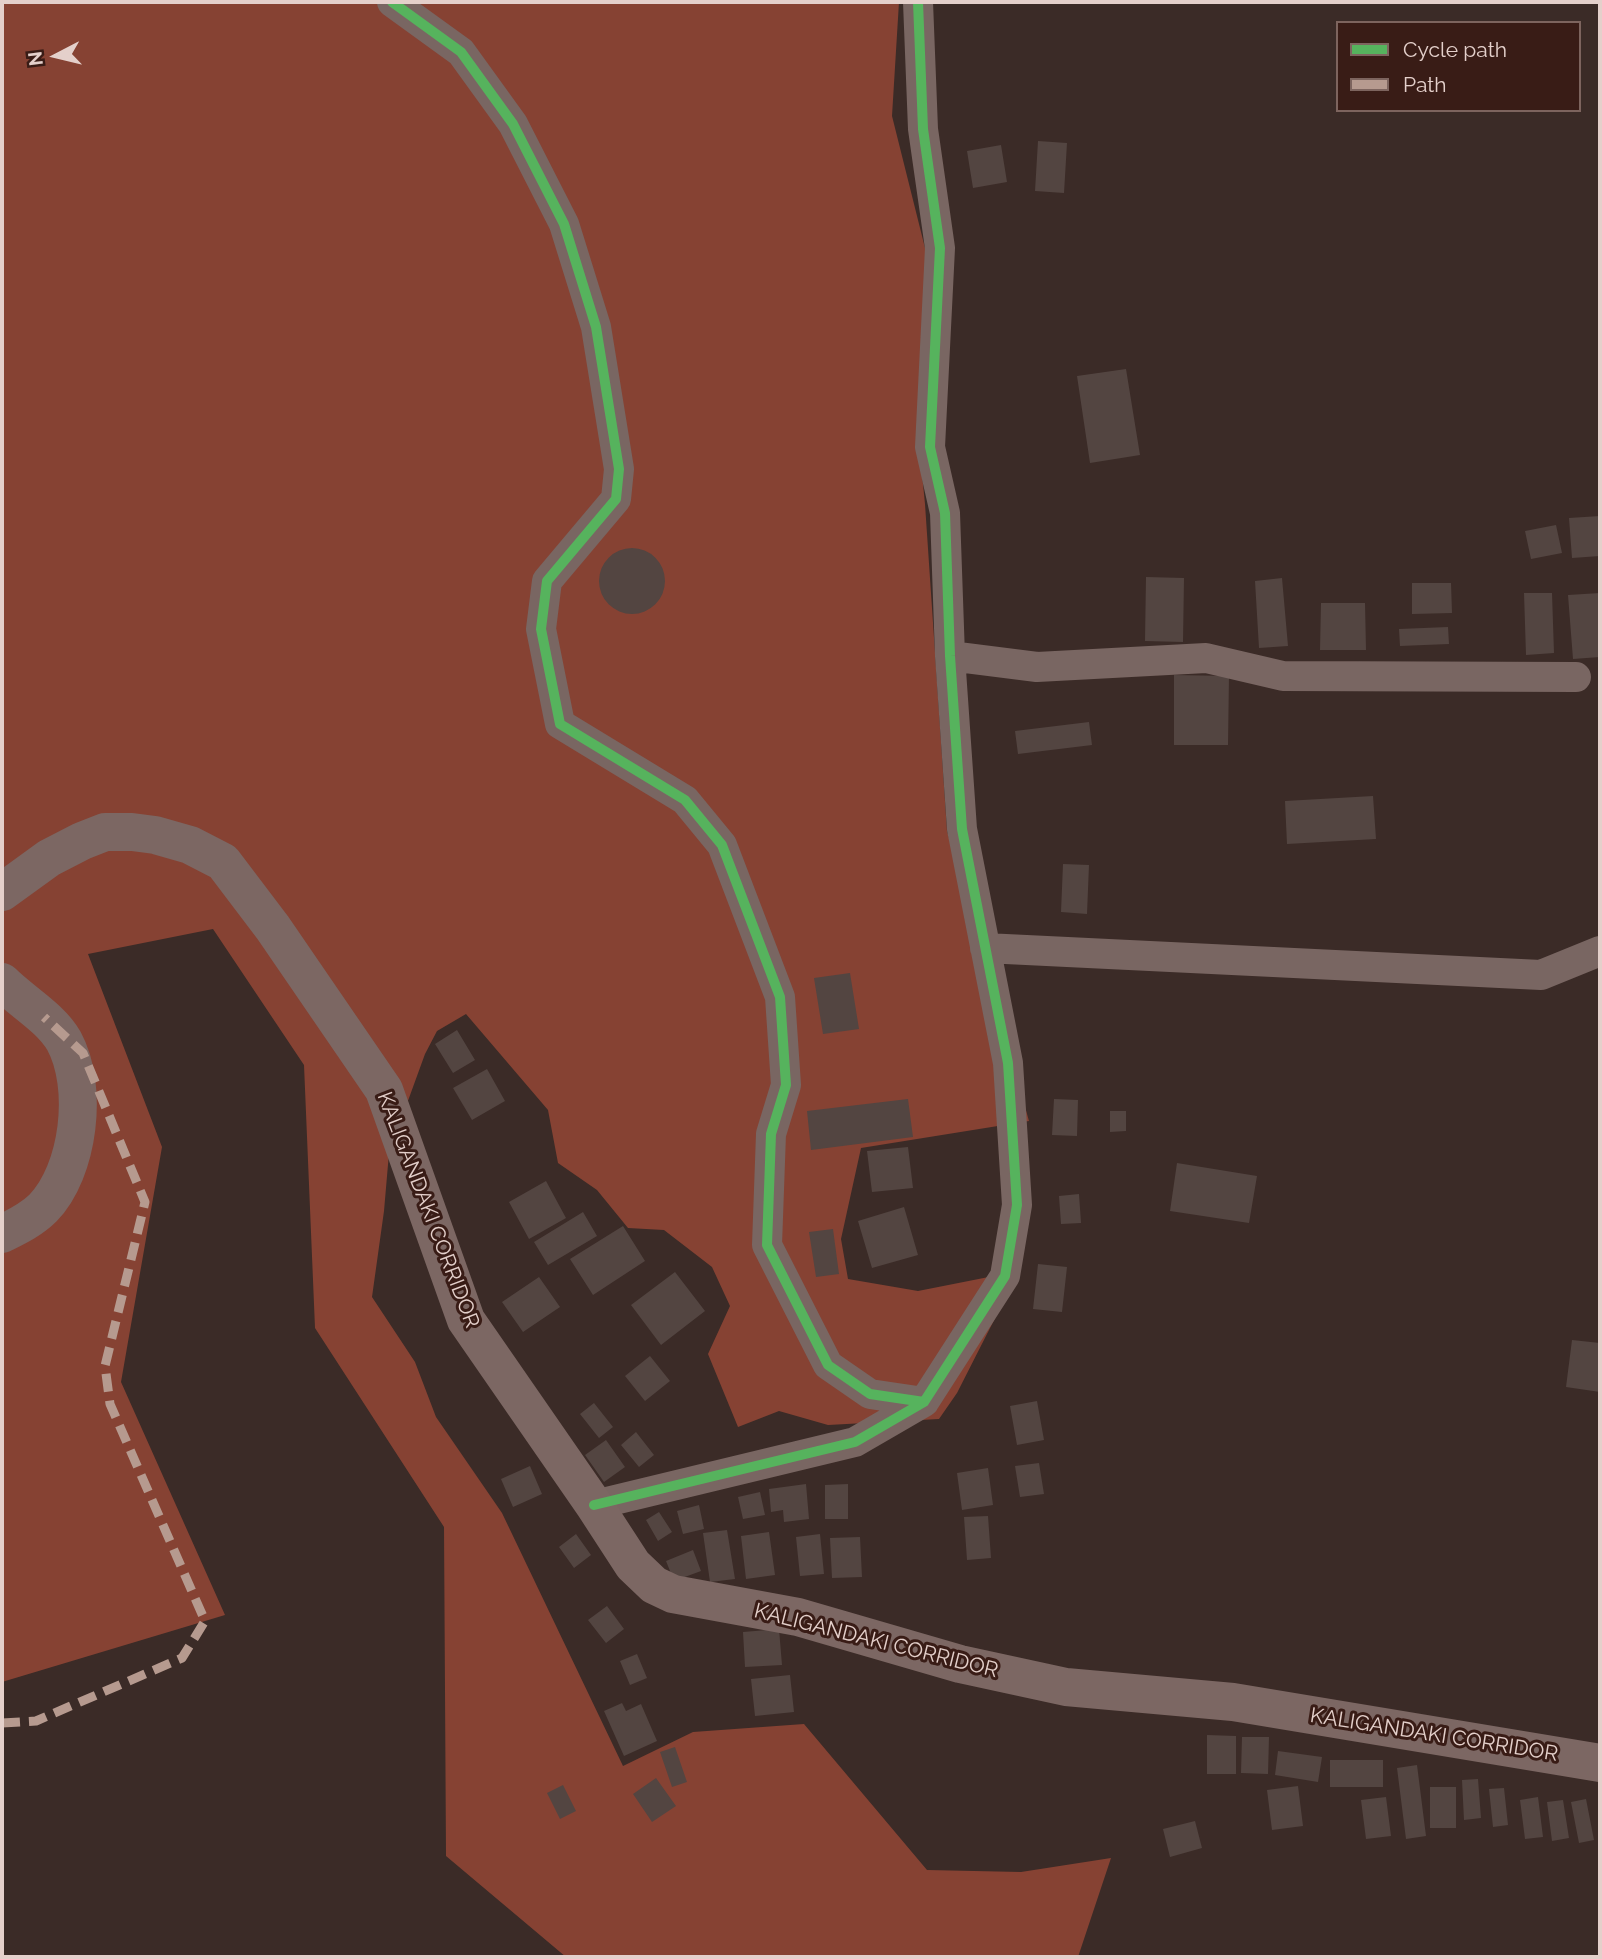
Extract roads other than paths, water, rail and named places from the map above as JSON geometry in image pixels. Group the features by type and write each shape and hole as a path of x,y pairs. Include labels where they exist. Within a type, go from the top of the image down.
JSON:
{"main road":[{"name":"KALIGANDAKI CORRIDOR","path":"2,892 48,858 105,832 155,835 190,845 223,862 273,928 384,1090 466,1320 633,1565 654,1585 673,1594 798,1617 960,1664 1066,1687 1233,1702 1600,1763"},
{"path":"2,982 56,1029 72,1061 78,1100 69,1161 53,1194 32,1218 2,1234"}],"street":[{"path":"391,2 461,52 513,124 564,224 596,327 619,469 616,499 547,580 541,629 560,724 685,800 722,845 780,997 786,1086 771,1134 767,1245 828,1365 870,1394 924,1402"},
{"path":"594,1505 855,1442 924,1402 1005,1276 1017,1205 1008,1063 962,829 950,656 945,513 930,447 940,248 923,129 918,2"},
{"path":"950,656 1037,667 1206,658 1283,676 1576,677"},
{"path":"985,948 1541,975 1600,951"}]}
